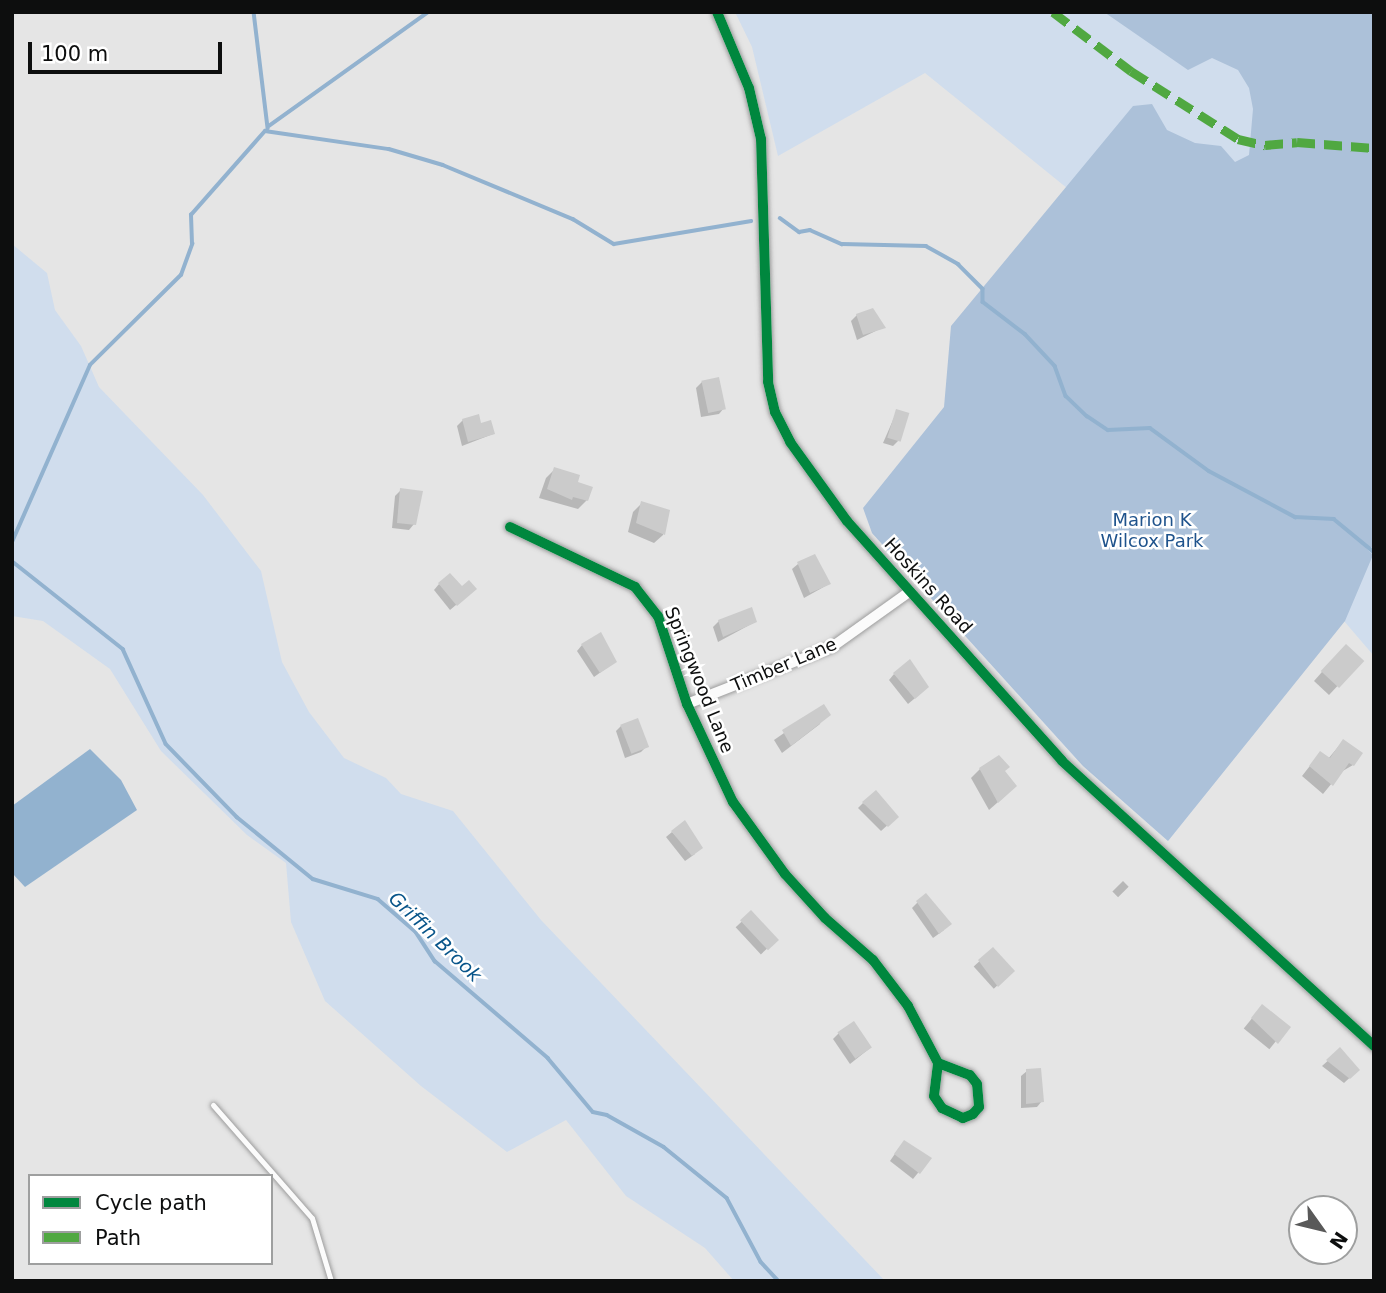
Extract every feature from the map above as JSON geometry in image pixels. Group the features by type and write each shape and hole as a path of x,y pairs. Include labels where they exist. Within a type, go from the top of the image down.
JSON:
{"street":[{"name":"Hoskins Road","path":"717,12 749,88 761,139 768,382 775,412 812,475 909,592 1100,799 1374,1046"},
{"name":"Springwood Lane","path":"509,527 635,587 657,616 687,704 733,802 785,874 825,918 873,960 908,1006 938,1063"},
{"name":"Timber Lane","path":"687,704 832,648 909,592"},
{"path":"938,1063 970,1075 977,1084 979,1107 973,1114 963,1118 942,1108 934,1096 938,1063"}],"lane":[{"path":"213,1105 312,1218 331,1281"}],"green space":[{"name":"Marion K Wilcox Park","path":"735,12 1374,12 1374,656 1344,621 1168,841 1083,766 872,533 1136,244 925,73 778,156 752,47"},
{"name":"Marion K Wilcox Park","path":"1104,12 1374,12 1374,547 1366,548 1373,555 1345,621 1168,841 1083,766 872,533 863,508 944,407 951,326 1133,106 1152,104 1167,130 1195,143 1221,146 1235,162 1249,155 1253,109 1249,88 1238,70 1212,58 1188,70"},
{"path":"12,244 47,273 55,310 81,346 99,387 203,495 261,571 282,662 309,712 344,758 386,778 401,794 453,811 541,920 885,1281 734,1281 705,1248 626,1196 566,1120 507,1152 421,1086 325,1001 291,922 286,863 247,835 161,751 110,669 43,621 12,616"}],"shaded area":[{"path":"90,749 121,780 137,810 25,887 12,873 12,806"}],"building":[{"path":"873,308 886,328 863,335 856,314"},
{"path":"719,377 726,409 708,413 701,381"},
{"path":"896,409 909,413 901,442 887,438"},
{"path":"479,414 481,423 491,420 495,434 468,442 462,419"},
{"path":"554,467 580,475 578,482 593,487 588,501 573,497 572,500 547,489"},
{"path":"400,488 423,491 416,525 397,523"},
{"path":"641,501 670,510 665,535 636,523"},
{"path":"815,554 831,584 810,593 797,562"},
{"path":"450,573 462,586 469,580 477,589 457,606 438,583"},
{"path":"752,607 757,622 723,637 718,620"},
{"path":"601,632 617,662 600,673 581,644"},
{"path":"1346,644 1364,661 1339,688 1321,671"},
{"path":"910,659 929,687 915,699 893,673"},
{"path":"824,704 831,715 791,746 782,730"},
{"path":"638,718 649,747 631,754 620,725"},
{"path":"1343,739 1363,753 1354,766 1349,763 1333,786 1309,766 1320,751 1330,758"},
{"path":"999,755 1010,767 1005,771 1017,786 998,803 979,768"},
{"path":"876,790 899,817 888,827 862,802"},
{"path":"685,820 703,848 692,856 671,831"},
{"path":"926,893 952,924 939,934 916,901"},
{"path":"751,910 779,940 768,950 740,920"},
{"path":"993,947 1015,971 998,987 978,960"},
{"path":"1262,1004 1291,1027 1278,1044 1251,1018"},
{"path":"854,1021 872,1048 855,1059 837,1032"},
{"path":"1340,1047 1360,1070 1350,1079 1326,1060"},
{"path":"1041,1068 1044,1102 1026,1104 1026,1069"},
{"path":"904,1140 932,1158 920,1174 894,1154"}],"waterway":[{"path":"254,12 268,128"},
{"path":"269,126 428,12"},
{"path":"12,542 90,365 181,275 192,244 191,215 265,131 389,149 443,165 573,219 614,244 751,221"},
{"path":"780,218 799,232 810,230 842,244 926,246 958,264 983,289 983,302 1025,334 1055,366 1066,396 1087,416 1108,430 1150,428 1209,471 1295,517 1334,519 1374,552"},
{"name":"Griffin Brook","path":"12,561 123,649 166,744 237,817 313,879 378,899 416,932 435,961 548,1058 593,1112 607,1115 664,1147 727,1198 761,1262 779,1281"}],"marked path":[{"path":"1053,12 1131,71 1238,139 1265,145 1297,142 1374,148"}],"cycle path":[{"path":"717,12 749,88 761,139 768,382 775,412 790,442 847,521 1062,761 1374,1046"},
{"path":"510,527 635,587 658,616 687,704 733,802 785,874 825,918 873,960 908,1006 938,1063 970,1075 977,1084 979,1107 973,1114 963,1118 942,1108 934,1096 938,1063"}]}
